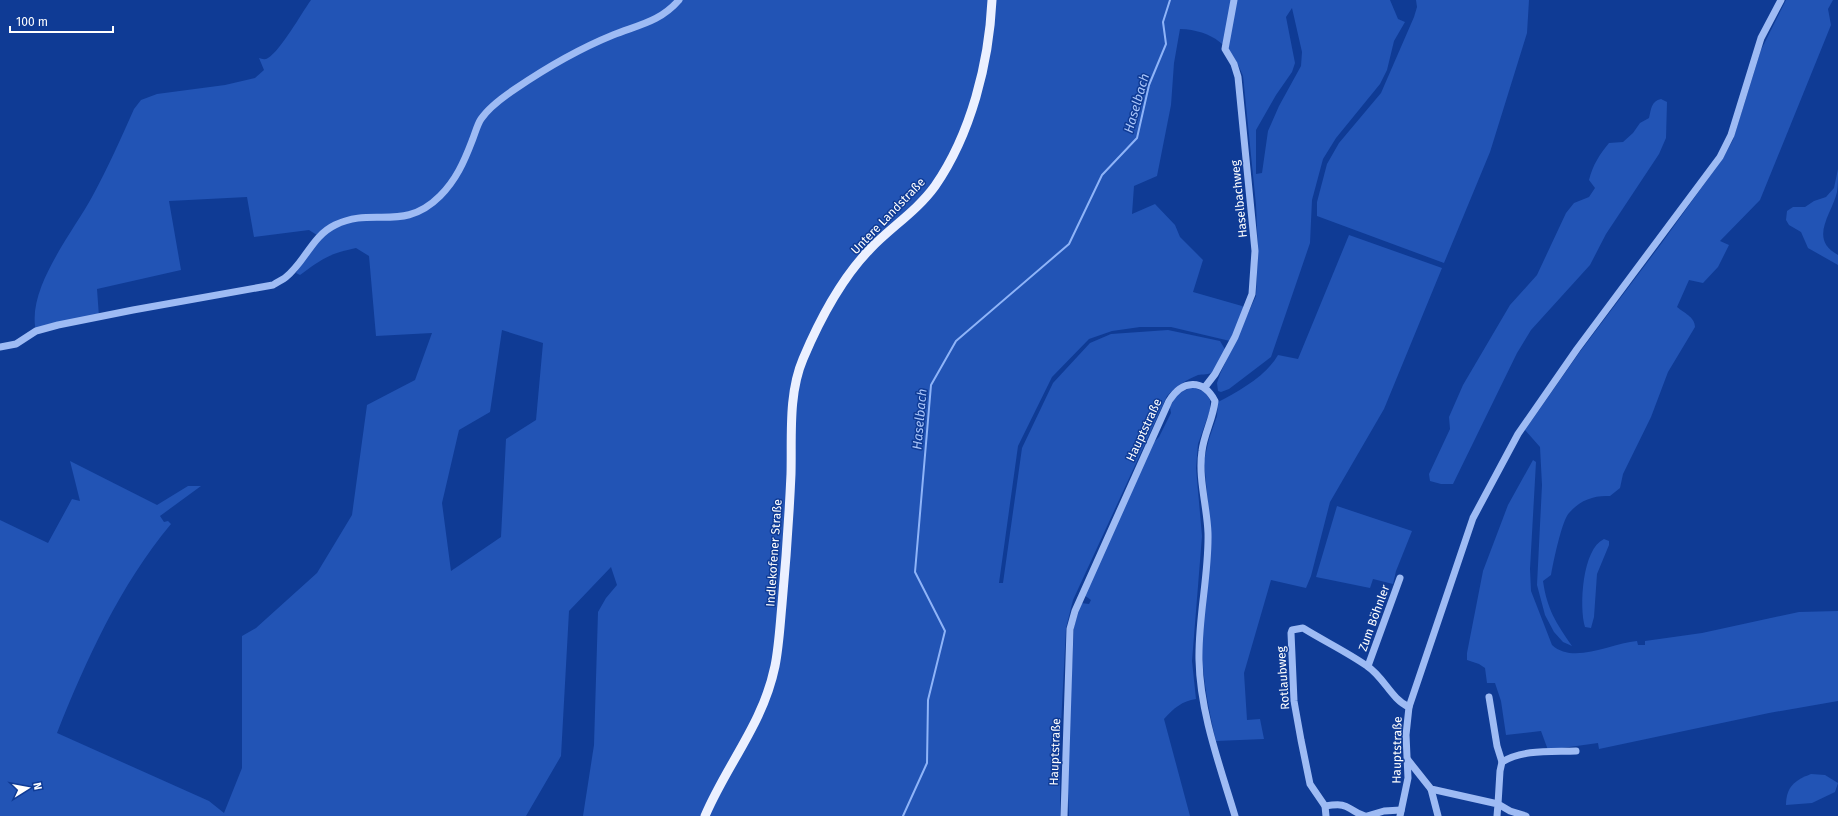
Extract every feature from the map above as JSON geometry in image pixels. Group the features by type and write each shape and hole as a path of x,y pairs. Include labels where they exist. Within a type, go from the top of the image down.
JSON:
{"main road":[{"name":"Untere Landstraße","path":"842,286 870,249 908,216 933,188 947,166 961,137 974,101 991,23 992,0"},
{"name":"Indlekofener Straße","path":"705,816 752,732 768,692 773,673 789,540 792,421 795,389 802,361 842,286"}],"street":[{"path":"0,347 16,344 36,331 58,326 133,310 273,285 286,277 319,235 337,224 356,218 392,218 419,212 440,197 453,182 463,164 480,119 494,105 535,76 593,45 613,35 656,20 678,0"},
{"name":"Haselbachweg","path":"1205,387 1235,337 1252,294 1255,251 1238,78 1234,64 1225,49 1234,0"},
{"name":"Hauptstraße","path":"1400,813 1407,789 1408,760 1406,735 1409,707 1472,518 1518,434 1546,392 1720,157 1731,135 1761,38 1781,0"},
{"name":"Hauptstraße","path":"1064,816 1070,629 1075,611 1105,541 1169,401 1175,392 1183,386 1198,385 1205,387"},
{"path":"1205,387 1215,401 1212,421 1202,450 1201,465 1208,534 1200,627 1199,672 1206,713 1236,816"},
{"name":"Zum Böhnler","path":"1368,666 1400,578"},
{"name":"Rotlaubweg","path":"1326,806 1310,784 1301,740 1294,701 1290,633 1292,630 1303,628 1368,666 1384,682 1399,703 1409,707"},
{"path":"1489,697 1496,746 1502,762 1497,816"},
{"path":"1502,762 1510,757 1524,754 1576,751"},
{"path":"1408,760 1431,789 1438,816"},
{"path":"1431,789 1498,804 1510,811 1526,816"},
{"path":"1326,816 1326,806 1340,804 1346,805 1366,816 1384,811 1400,813"}],"shaded area":[{"path":"311,0 1390,0 1398,19 1405,22 1394,41 1387,70 1380,84 1336,138 1323,159 1312,200 1310,243 1271,357 1229,389 1221,392 1218,391 1217,383 1220,374 1256,296 1258,250 1256,205 1243,76 1233,56 1227,48 1211,36 1191,30 1180,29 1174,63 1171,105 1157,176 1134,186 1132,214 1155,204 1175,225 1180,237 1203,260 1193,292 1242,306 1245,309 1230,341 1171,327 1140,327 1112,331 1089,339 1052,377 1018,446 999,583 1003,583 1022,448 1053,383 1090,343 1111,334 1168,330 1220,341 1226,351 1219,365 1213,372 1198,375 1189,379 1170,392 1167,396 1073,600 1066,628 1060,744 1060,816 583,816 594,745 598,612 606,598 617,585 611,567 569,611 561,756 526,816 0,816 0,520 48,543 72,499 80,501 70,461 157,505 188,486 201,486 160,516 164,522 168,521 171,524 136,572 120,598 92,651 57,733 209,801 224,813 242,768 242,636 256,628 317,573 352,515 367,405 415,380 432,333 376,336 369,256 356,248 346,250 326,258 300,275 296,273 320,237 309,230 254,237 247,197 169,201 181,270 97,289 99,317 36,331 35,315 38,297 44,279 53,261 92,197 134,109 141,100 157,94 225,85 255,78 264,70 259,58 268,58 279,48","holes":["1292,8 1302,52 1301,66 1279,106 1268,131 1262,173 1256,174 1256,130 1276,95 1292,72 1295,63 1286,17","502,330 543,343 536,420 506,439 501,537 451,571 442,503 459,430 490,412"]},
{"path":"1416,0 1529,0 1527,33 1490,152 1444,263 1317,216 1317,202 1327,164 1339,143 1381,93 1414,17 1417,7"},
{"path":"1786,0 1833,0 1828,9 1831,25 1760,200 1720,241 1729,245 1718,267 1703,283 1689,280 1677,307 1693,320 1695,327 1668,372 1651,417 1623,474 1620,488 1610,496 1598,496 1588,499 1573,508 1566,517 1558,542 1551,575 1543,581 1547,600 1553,615 1572,646 1563,642 1554,632 1545,615 1537,585 1542,485 1540,447 1525,430 1579,353 1661,244 1723,158 1733,140 1761,50"},
{"path":"1661,99 1667,102 1666,138 1659,154 1606,234 1590,265 1531,330 1517,353 1453,484 1441,484 1430,481 1429,474 1450,429 1449,417 1463,385 1510,305 1537,275 1566,213 1574,203 1589,197 1595,188 1589,180 1599,156 1609,143 1623,142 1633,133 1640,123 1649,118 1653,104"},
{"path":"1838,169 1837,192 1824,226 1823,234 1824,242 1829,249 1838,255 1838,265 1808,248 1801,232 1789,225 1786,220 1787,211 1793,207 1805,207 1814,201 1826,197 1834,188"},
{"path":"1349,235 1442,268 1384,409 1330,502 1311,576 1306,588 1271,580 1244,673 1247,720 1260,719 1264,739 1216,741 1207,696 1202,650 1208,504 1204,461 1209,439 1217,416 1218,402 1243,388 1267,370 1278,355 1298,359"},
{"path":"1192,387 1205,392 1210,400 1210,410 1198,444 1196,468 1202,536 1192,661 1196,699 1186,701 1178,706 1164,719 1190,816 1069,816 1067,766 1074,627 1081,603 1089,604 1091,600 1084,595 1154,442 1159,437 1171,413 1170,407 1177,394"},
{"path":"1533,460 1536,462 1530,569 1531,591 1552,645 1561,651 1582,653 1637,641 1638,645 1645,645 1645,641 1702,633 1799,612 1838,611 1838,701 1769,713 1599,749 1598,743 1548,750 1541,731 1506,735 1501,701 1495,683 1487,683 1485,668 1479,664 1467,660 1467,653 1483,571 1508,505"},
{"path":"1337,506 1412,531 1396,571 1393,584 1373,579 1370,588 1316,577"},
{"path":"1604,539 1609,541 1609,545 1597,574 1594,617 1591,628 1585,627 1582,606 1584,579 1591,554 1597,545"},
{"path":"1811,774 1825,775 1838,783 1835,792 1812,803 1786,805 1786,799 1792,785"}],"waterway":[{"name":"Haselbach","path":"903,816 927,763 928,700 945,631 915,572 931,385 956,341 1069,244 1102,175 1137,138 1149,85 1166,44 1163,22 1170,0"}]}
